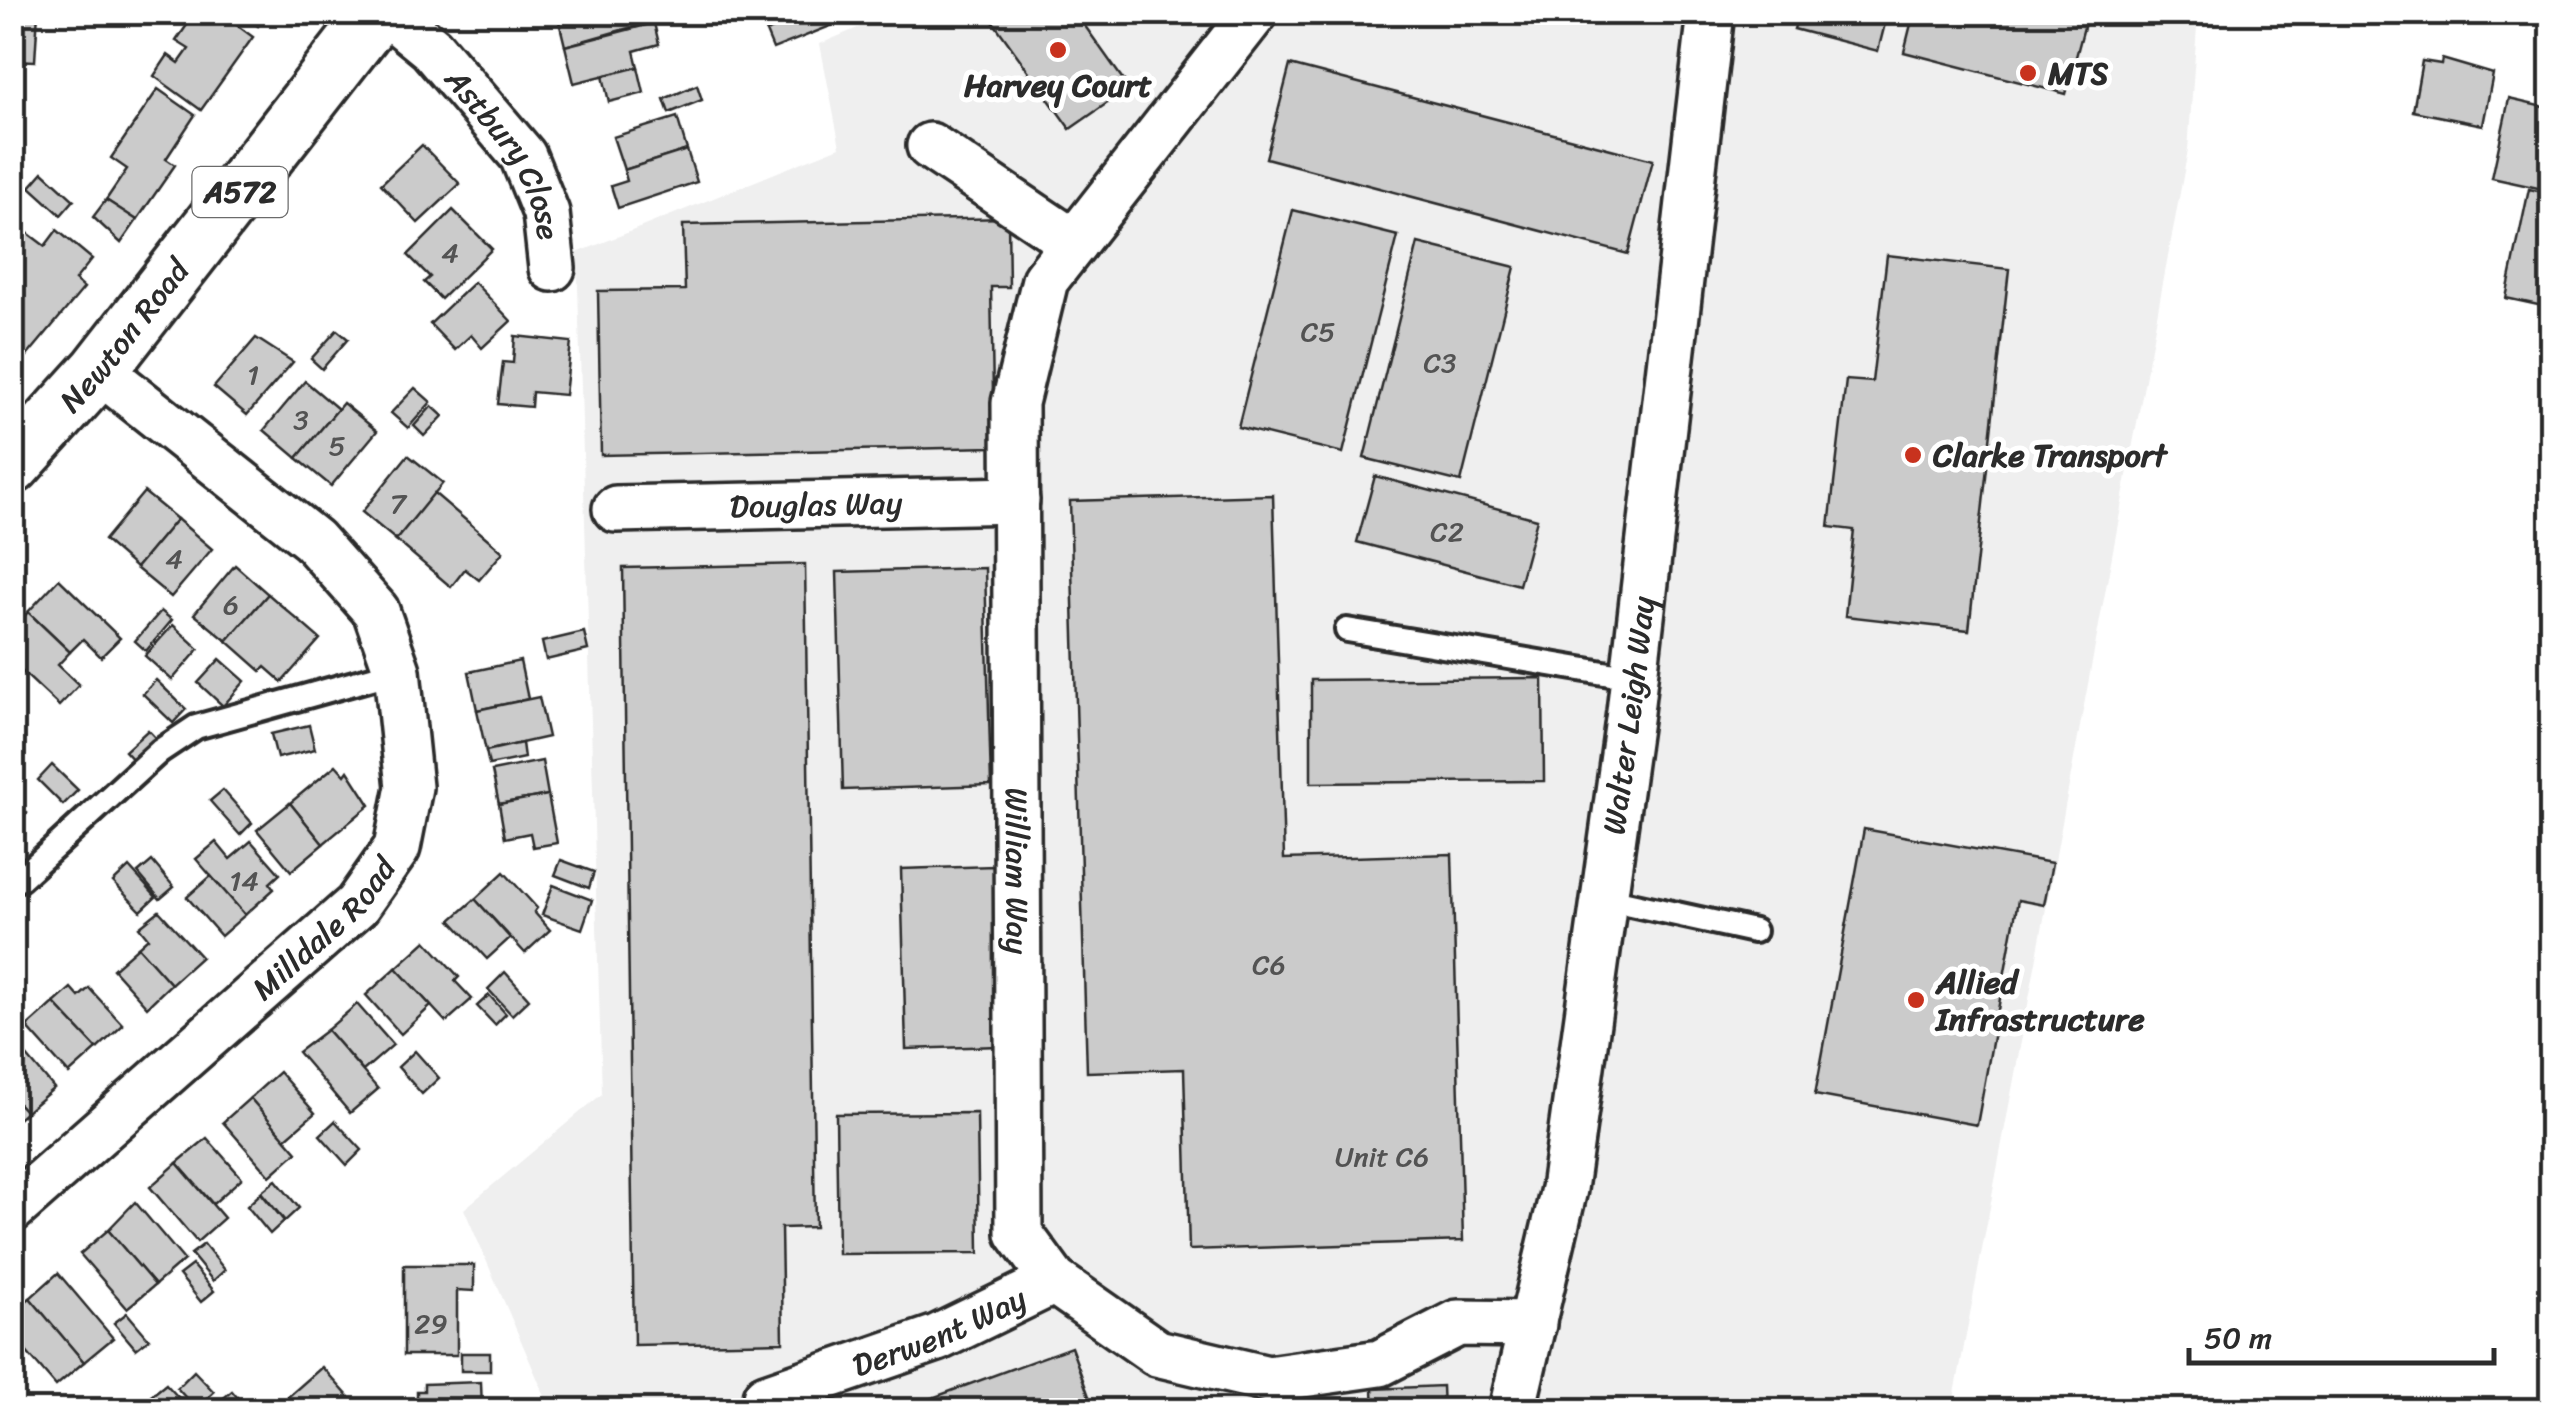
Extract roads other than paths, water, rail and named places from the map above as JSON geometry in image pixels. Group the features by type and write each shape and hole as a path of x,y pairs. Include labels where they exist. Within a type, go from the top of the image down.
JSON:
{"main road":[{"name":"Newton Road","path":"19,445 99,370 378,12"}],"street":[{"name":"Astbury Close","path":"387,12 430,48 524,156 546,212 552,268"},
{"name":"William Way","path":"1255,12 1045,280 1016,403 1020,1233 1054,1281 1158,1354 1268,1379 1380,1363 1458,1324 1533,1324"},
{"name":"Walter Leigh Way","path":"1512,1410 1564,1189 1634,678 1711,12"},
{"path":"930,146 1074,243"},
{"name":"Milldale Road","path":"12,1209 357,904 398,848 409,787 397,672 376,611 314,540 99,370"},
{"name":"Douglas Way","path":"616,509 1016,500"},
{"name":"Derwent Way","path":"766,1397 938,1338 1054,1281"}],"lane":[{"path":"1347,630 1634,678"},
{"path":"20,879 160,751 196,727 397,672"},
{"path":"1604,898 1754,931"}],"place":[{"name":"Harvey Court","path":"1058,50"},
{"name":"MTS","path":"2028,73"},
{"name":"Clarke Transport","path":"1913,455"},
{"name":"Allied Infrastructure","path":"1916,1000"}]}
